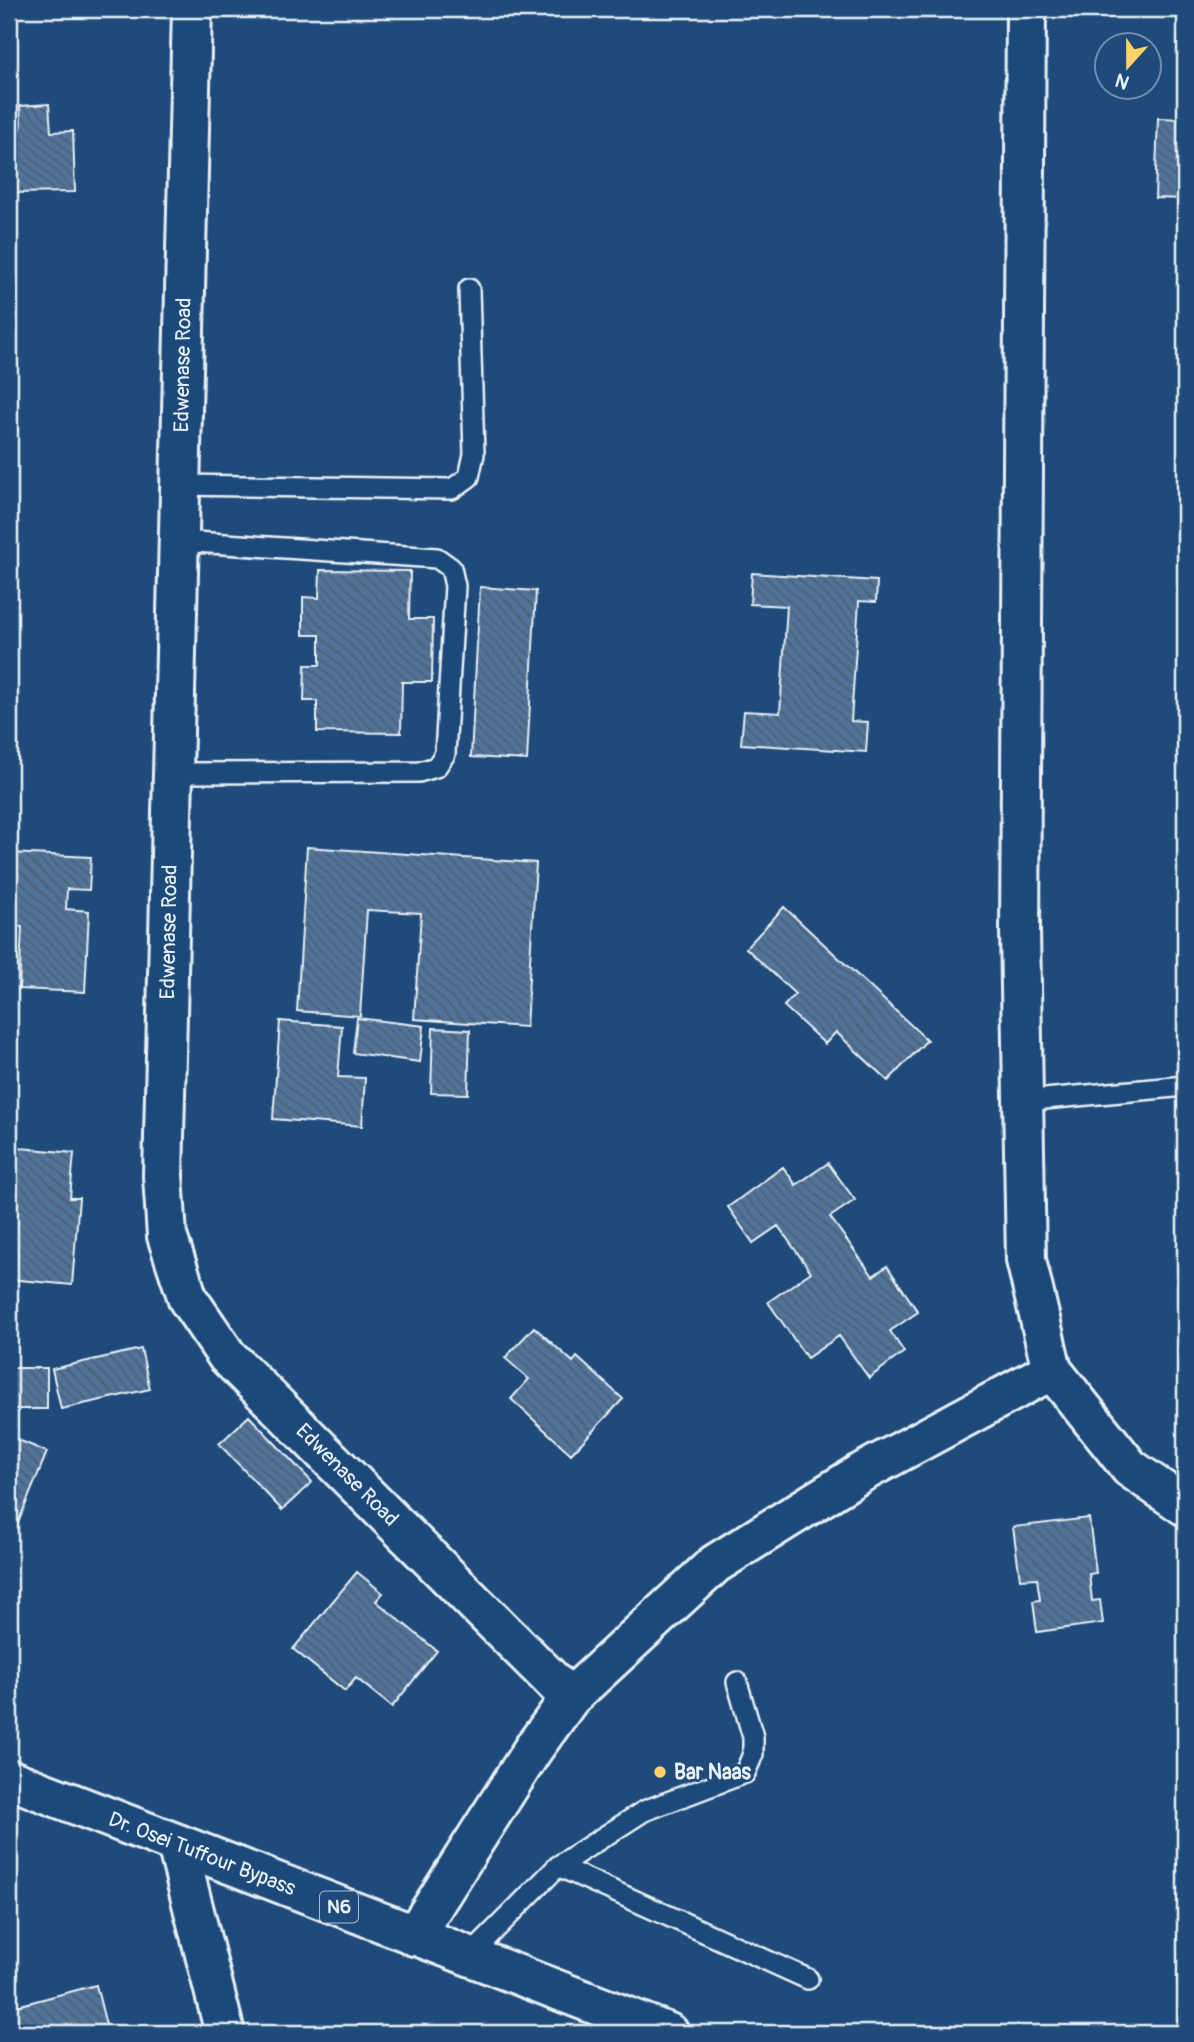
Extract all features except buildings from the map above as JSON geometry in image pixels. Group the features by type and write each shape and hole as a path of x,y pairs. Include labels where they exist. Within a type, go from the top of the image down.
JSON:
{"main road":[{"name":"Edwenase Road","path":"192,9 163,1176 167,1236 188,1299 227,1356 570,1698"},
{"path":"1026,9 1020,917 1026,1260 1052,1370 1130,1468 1185,1506"},
{"path":"414,1936 533,1749 570,1698 715,1564 859,1474 1052,1370"},
{"name":"Dr. Osei Tuffour Bypass","path":"9,1779 669,2033"},
{"path":"177,1844 225,2033"}],"lane":[{"path":"180,485 452,489 469,477 474,454 469,289"},
{"path":"173,773 419,772 436,767 445,754 455,586 452,568 437,558 179,541"},
{"path":"1023,1101 1185,1086"},
{"path":"468,1957 558,1866 644,1811 745,1773 753,1754 753,1737 737,1682"},
{"path":"558,1866 808,1979"}],"place":[{"name":"Bar Naas","path":"660,1772"}]}
